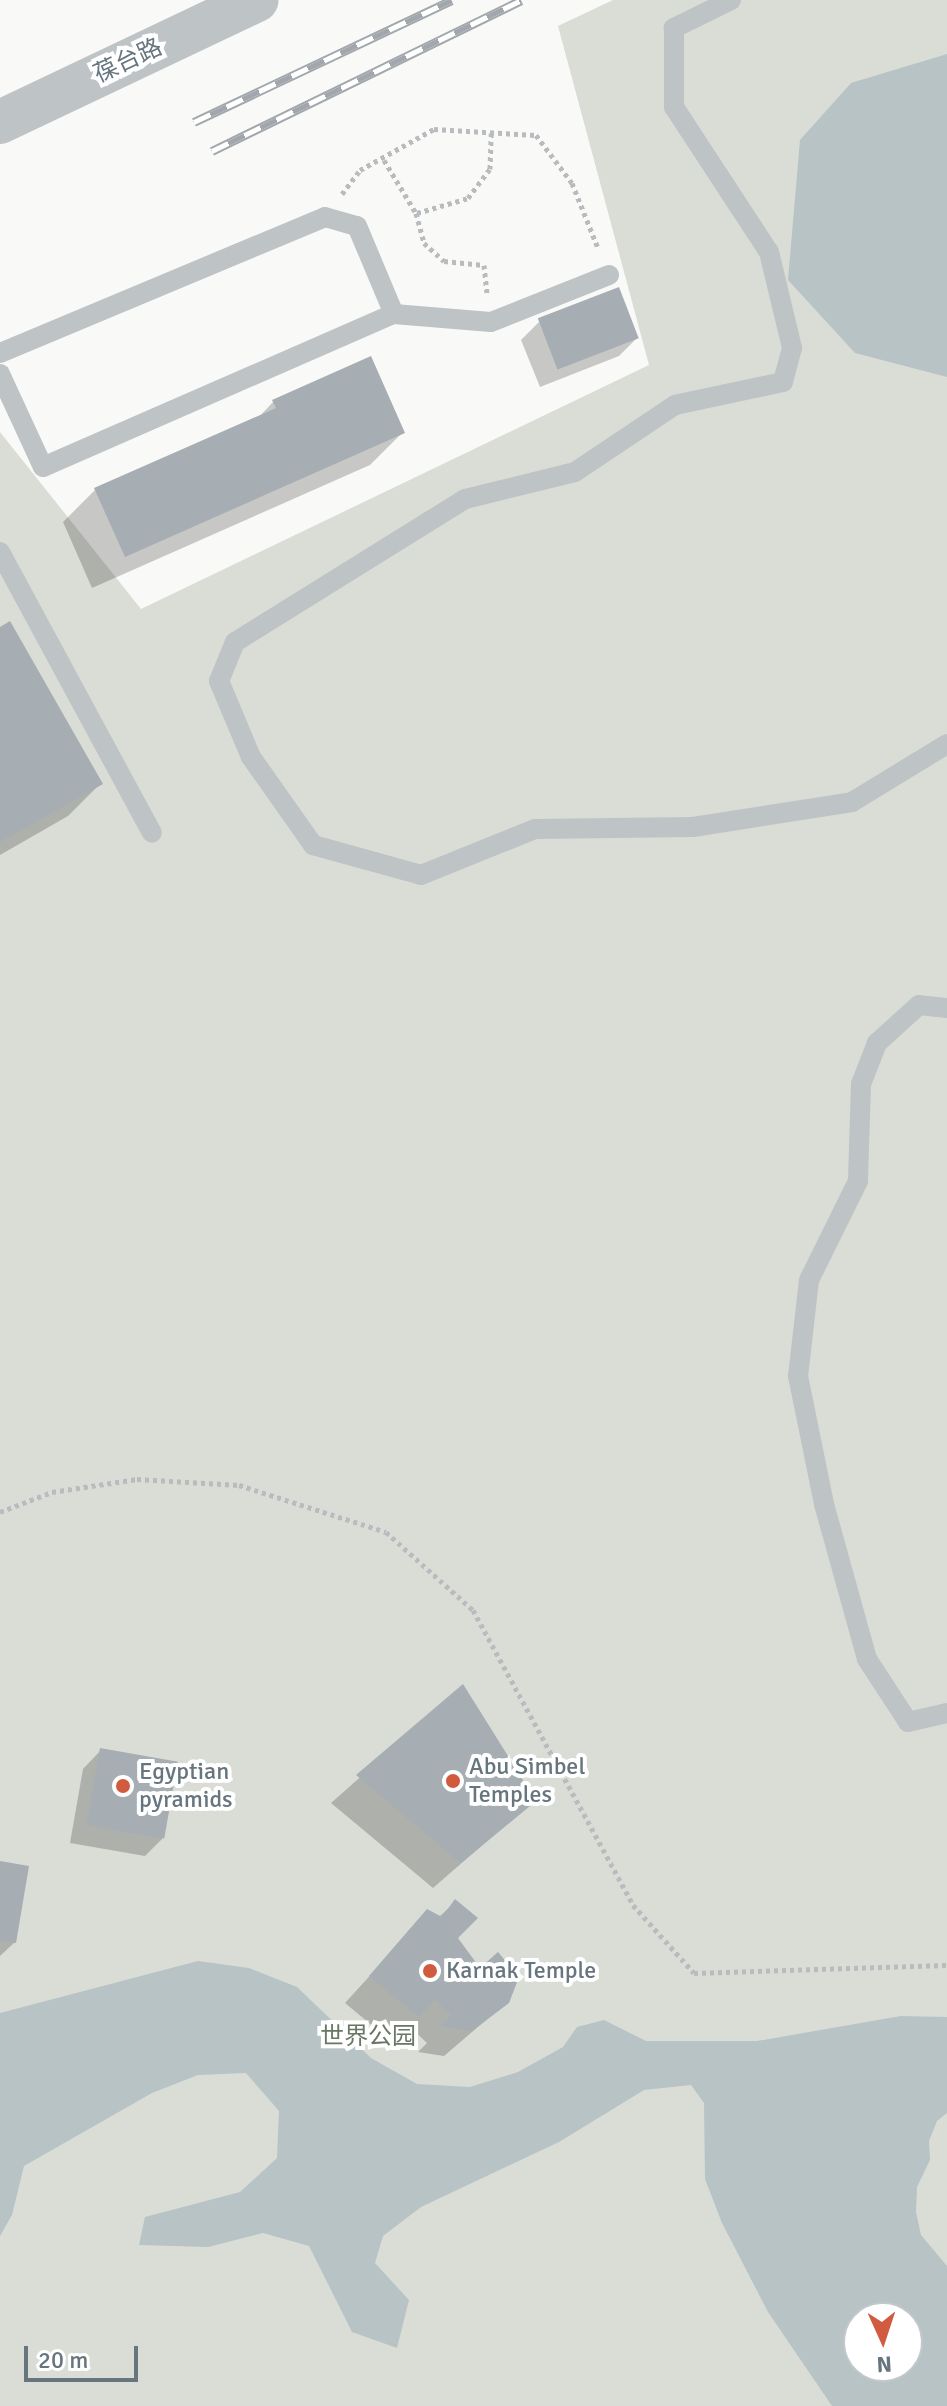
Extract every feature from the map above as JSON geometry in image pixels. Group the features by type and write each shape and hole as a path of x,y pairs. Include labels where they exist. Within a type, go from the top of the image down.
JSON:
{"street":[{"name":"葆台路","path":"0,122 257,0"}],"lane":[{"path":"731,0 674,28 674,107 769,252 792,348 783,382 675,405 575,472 465,499 235,642 219,681 251,757 313,845 421,875 535,829 693,827 852,802 947,744"},
{"path":"0,353 325,217 357,226 394,314"},
{"path":"0,374 43,467 394,314 491,322 609,275"},
{"path":"2,558 152,833"},
{"path":"947,1008 919,1005 877,1043 866,1070 861,1084 858,1181 809,1280 798,1376 824,1504 867,1659 908,1722 947,1713"}],"path":[{"path":"325,217 360,170 384,160 434,129 536,135 572,183 609,275"},
{"path":"416,213 468,198 490,169 491,133"},
{"path":"384,160 416,213 424,243 444,261 484,265 491,322"},
{"path":"0,1512 52,1492 137,1479 239,1485 386,1532 473,1610 633,1905 694,1973 947,1965"}],"green space":[{"name":"世界公园","path":"613,0 947,0 947,2406 0,2406 0,432 141,609 649,365 558,26"}],"shaded area":[{"path":"947,54 947,377 855,353 788,280 800,140 851,83"},
{"path":"198,1961 249,1968 297,1987 371,2058 417,2084 470,2087 518,2072 563,2047 577,2027 604,2020 646,2041 757,2041 901,2016 947,2017 947,2113 937,2121 929,2141 930,2160 917,2187 916,2212 921,2235 947,2266 947,2406 832,2406 768,2312 722,2223 705,2179 704,2103 691,2085 644,2090 559,2142 421,2207 383,2236 375,2263 409,2300 397,2348 352,2332 309,2246 263,2233 208,2247 139,2245 145,2217 240,2192 277,2158 279,2111 246,2073 198,2075 152,2093 24,2166 12,2215 0,2236 0,2013"}],"building":[{"path":"619,287 639,338 557,370 538,318"},
{"path":"371,356 405,433 125,557 94,488 276,408 272,400"},
{"path":"10,621 103,784 0,842 0,627"},
{"path":"463,1684 536,1801 461,1863 356,1775"},
{"path":"100,1748 178,1762 164,1839 86,1825"},
{"path":"0,1861 29,1866 16,1943 0,1940"},
{"path":"455,1899 478,1918 458,1938 480,1968 498,1952 519,1977 509,2003 472,2031 441,2026 451,2015 435,2000 419,2017 369,1976 427,1909 442,1917"}],"railway":[{"path":"194,122 452,0"},
{"path":"212,151 521,0"}],"place":[{"name":"Abu Simbel Temples","path":"453,1781"},
{"name":"Egyptian pyramids","path":"123,1786"},
{"name":"Karnak Temple","path":"430,1971"}]}
